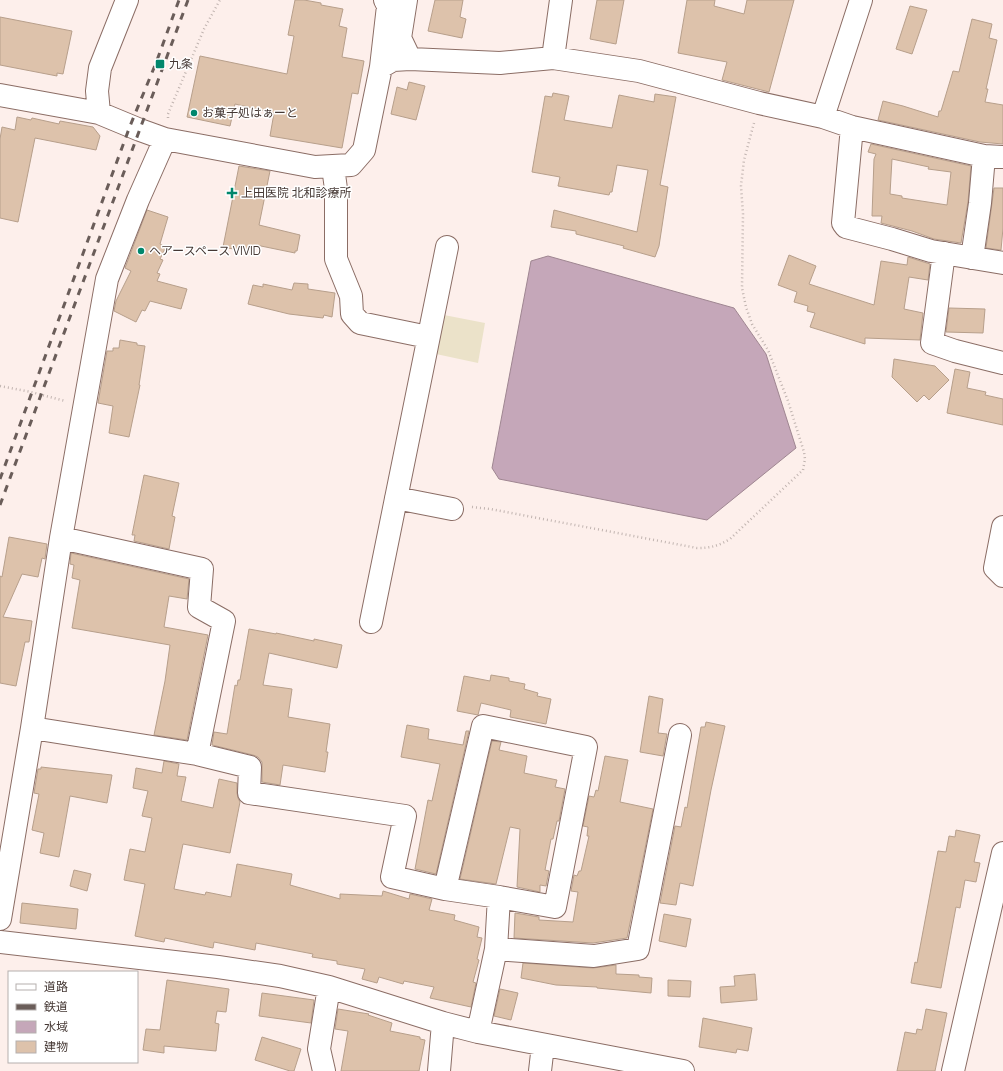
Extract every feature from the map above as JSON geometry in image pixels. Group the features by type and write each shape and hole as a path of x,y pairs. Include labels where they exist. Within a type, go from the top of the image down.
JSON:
{"street":[{"path":"99,113 97,91 100,68 127,0"},
{"path":"0,95 99,113 165,139 316,167 351,166 364,150 381,67 388,6 385,0"},
{"path":"406,0 400,38 410,59"},
{"path":"553,58 561,0"},
{"path":"823,117 861,0"},
{"path":"381,67 393,60 410,59 500,63 553,58 639,71 759,103 823,117 852,126 993,156 980,202 972,258"},
{"path":"852,126 843,223 846,227 931,251 1003,263"},
{"path":"0,919 3,889 32,728 61,538 107,279 138,200 165,139"},
{"path":"334,167 336,189 336,260 351,296 352,314 360,323 428,337"},
{"path":"371,622 447,247"},
{"path":"944,253 932,343 955,351 1003,363"},
{"path":"396,498 452,509"},
{"path":"1003,527 995,568 1003,576"},
{"path":"61,538 202,568 199,607 224,621 197,754"},
{"path":"32,728 197,754 250,766 249,793 405,816 392,877 445,889 555,907 586,746 483,726 445,889"},
{"path":"496,949 594,956 638,949 680,736"},
{"path":"953,1071 1003,853"},
{"path":"478,1032 496,949 499,897"},
{"path":"0,942 218,967 280,976 329,987 443,1023 478,1032 683,1071"},
{"path":"324,1071 319,1049 329,987"},
{"path":"439,1071 443,1023"},
{"path":"540,1071 543,1045"}],"path":[{"path":"165,139 168,114 204,29 220,0"},
{"path":"452,509 467,507 490,509 697,548 708,548 720,545 730,539 803,470 805,459 804,452 788,401 768,350 752,324 746,307 742,288 743,214 741,186 744,160 759,103"},
{"path":"0,386 85,405"}],"shaded area":[{"path":"444,315 485,323 478,363 436,354"}],"water":[{"path":"548,256 734,308 766,354 796,448 707,520 499,479 492,468 531,261"}],"building":[{"path":"295,0 321,3 321,5 343,9 339,26 347,28 342,57 364,61 358,94 352,93 342,148 270,136 274,113 235,104 230,126 187,117 200,56 287,74 294,36 288,35"},
{"path":"435,0 463,0 460,17 466,19 462,38 428,31"},
{"path":"597,0 624,0 616,44 590,39"},
{"path":"687,0 715,0 714,6 744,14 747,0 794,0 769,92 722,80 727,62 678,53"},
{"path":"910,6 927,10 912,54 896,49"},
{"path":"0,17 72,31 63,74 57,73 57,76 0,65"},
{"path":"972,19 992,24 989,38 997,40 986,89 988,89 985,102 1003,105 1003,144 980,142 878,120 883,101 938,117 953,71 959,72"},
{"path":"409,82 425,86 416,120 391,114 397,87 407,90"},
{"path":"553,93 569,96 564,120 612,128 619,95 654,102 655,94 676,97 660,185 668,187 659,246 655,257 623,248 624,246 576,234 576,231 551,227 554,210 637,232 648,170 617,165 612,192 610,192 609,195 558,186 560,177 532,172 545,96 552,97"},
{"path":"17,117 31,120 32,118 59,124 60,121 93,127 100,136 96,150 35,138 18,222 0,218 0,139 2,127 15,130"},
{"path":"871,144 971,166 968,202 961,243 934,239 912,231 881,223 882,216 872,216 874,159 876,154 868,152","holes":["892,159 929,167 928,169 951,172 947,205 902,198 902,196 890,194"]},
{"path":"239,166 270,171 259,225 300,235 297,251 295,251 295,253 256,245 254,253 223,247"},
{"path":"994,188 1003,188 1003,228 1001,250 986,248"},
{"path":"147,210 168,217 160,244 166,247 160,259 163,260 157,273 160,274 157,281 187,289 181,309 150,301 145,311 142,310 136,322 114,311 116,301 131,271 125,268"},
{"path":"789,255 816,266 809,284 874,305 881,261 907,265 908,257 930,264 928,280 909,277 904,309 923,313 920,340 865,338 865,344 810,327 815,313 807,311 808,306 794,302 797,292 778,285"},
{"path":"294,283 308,284 308,289 335,293 332,317 324,315 323,318 289,314 248,304 253,285 263,287 263,284 292,290"},
{"path":"949,308 985,309 983,333 946,332"},
{"path":"120,340 145,346 140,385 129,437 109,433 113,406 98,403 107,351 113,351 113,348 119,348"},
{"path":"894,359 935,366 949,380 929,400 924,395 917,402 892,377"},
{"path":"955,369 970,372 967,388 986,392 985,395 1003,399 1003,425 947,413"},
{"path":"144,475 179,483 172,516 175,517 169,549 134,541 135,535 132,535"},
{"path":"9,537 47,544 45,559 42,558 38,577 22,574 3,617 32,621 29,642 25,642 16,686 0,683 0,576 2,577"},
{"path":"71,553 189,579 187,599 169,596 164,627 208,635 187,740 154,735 165,681 170,645 72,628 80,580 72,578 74,565 70,564"},
{"path":"249,629 342,645 337,668 269,653 263,685 292,689 288,717 330,724 325,772 283,765 280,785 262,782 262,762 258,757 212,745 214,732 227,734 235,685 237,686 238,680 240,680"},
{"path":"491,675 509,678 509,681 525,684 524,689 538,693 537,696 551,699 546,724 510,717 511,710 481,703 478,715 457,711 464,676 490,681"},
{"path":"649,696 663,699 658,733 667,734 663,756 640,752"},
{"path":"706,722 725,726 693,886 680,883 676,905 660,903 675,826 681,827 685,807 687,808 701,727 705,727"},
{"path":"407,725 429,729 428,739 463,745 466,731 469,731 436,874 415,869 428,800 432,801 440,764 401,757"},
{"path":"492,741 501,742 499,750 527,756 524,773 557,780 555,787 565,789 559,821 557,821 553,839 551,839 545,870 549,871 546,886 540,885 540,892 517,887 520,829 510,827 496,884 460,879"},
{"path":"605,756 628,760 620,802 653,809 627,938 593,943 514,938 515,913 539,917 539,920 573,922 578,892 571,891 574,875 577,876 579,871 581,871 589,836 587,836 588,827 583,826 589,796 594,797 596,790 598,791"},
{"path":"164,761 179,764 177,776 186,777 181,801 213,808 219,779 237,783 237,793 240,802 230,853 183,844 174,889 205,895 206,892 231,897 237,864 292,874 290,885 340,899 340,894 382,896 383,891 409,899 410,894 432,899 429,910 455,915 454,920 479,927 477,937 482,938 477,959 479,960 473,982 476,983 471,1007 430,998 434,987 404,981 403,984 379,977 377,983 362,979 365,969 337,964 337,961 312,957 313,954 256,943 255,950 214,942 213,948 165,938 164,942 135,936 145,884 124,880 130,849 145,852 152,818 142,816 148,791 133,788 136,768 162,773"},
{"path":"41,767 112,775 107,803 70,796 59,857 40,853 44,833 32,830 39,794 34,793 38,769 41,769"},
{"path":"956,830 980,835 974,862 980,863 976,882 965,880 960,908 956,907 941,988 911,983 915,962 917,963 938,851 946,852 949,836 955,837"},
{"path":"74,870 91,874 87,891 70,886"},
{"path":"22,903 78,909 76,929 20,923"},
{"path":"664,914 691,919 686,947 659,941"},
{"path":"523,963 593,968 616,965 616,974 639,975 639,977 652,978 651,993 597,987 556,985 521,978"},
{"path":"755,974 757,1000 721,1003 720,987 735,986 734,976"},
{"path":"167,980 229,989 226,1012 217,1011 215,1023 219,1024 216,1051 164,1046 164,1053 143,1050 146,1029 160,1030"},
{"path":"668,980 691,981 690,997 668,996"},
{"path":"500,989 518,993 511,1020 494,1016"},
{"path":"262,993 314,1000 311,1023 259,1016"},
{"path":"338,1009 369,1014 368,1015 392,1023 390,1031 420,1037 420,1039 425,1040 419,1071 341,1071 348,1031 335,1029"},
{"path":"926,1009 947,1013 935,1071 897,1071 905,1032 916,1034 917,1029 922,1030"},
{"path":"703,1018 752,1028 748,1051 737,1049 736,1053 699,1047"},
{"path":"262,1037 301,1049 294,1071 255,1060"}],"railway":[{"path":"0,479 130,126 156,63 179,0"},
{"path":"0,505 188,0"}],"place":[{"name":"九条","path":"160,64"},
{"name":"お菓子処はぁーと","path":"194,113"},
{"name":"上田医院 北和診療所","path":"232,193"},
{"name":"ヘアースペース VIVID","path":"141,251"}]}
